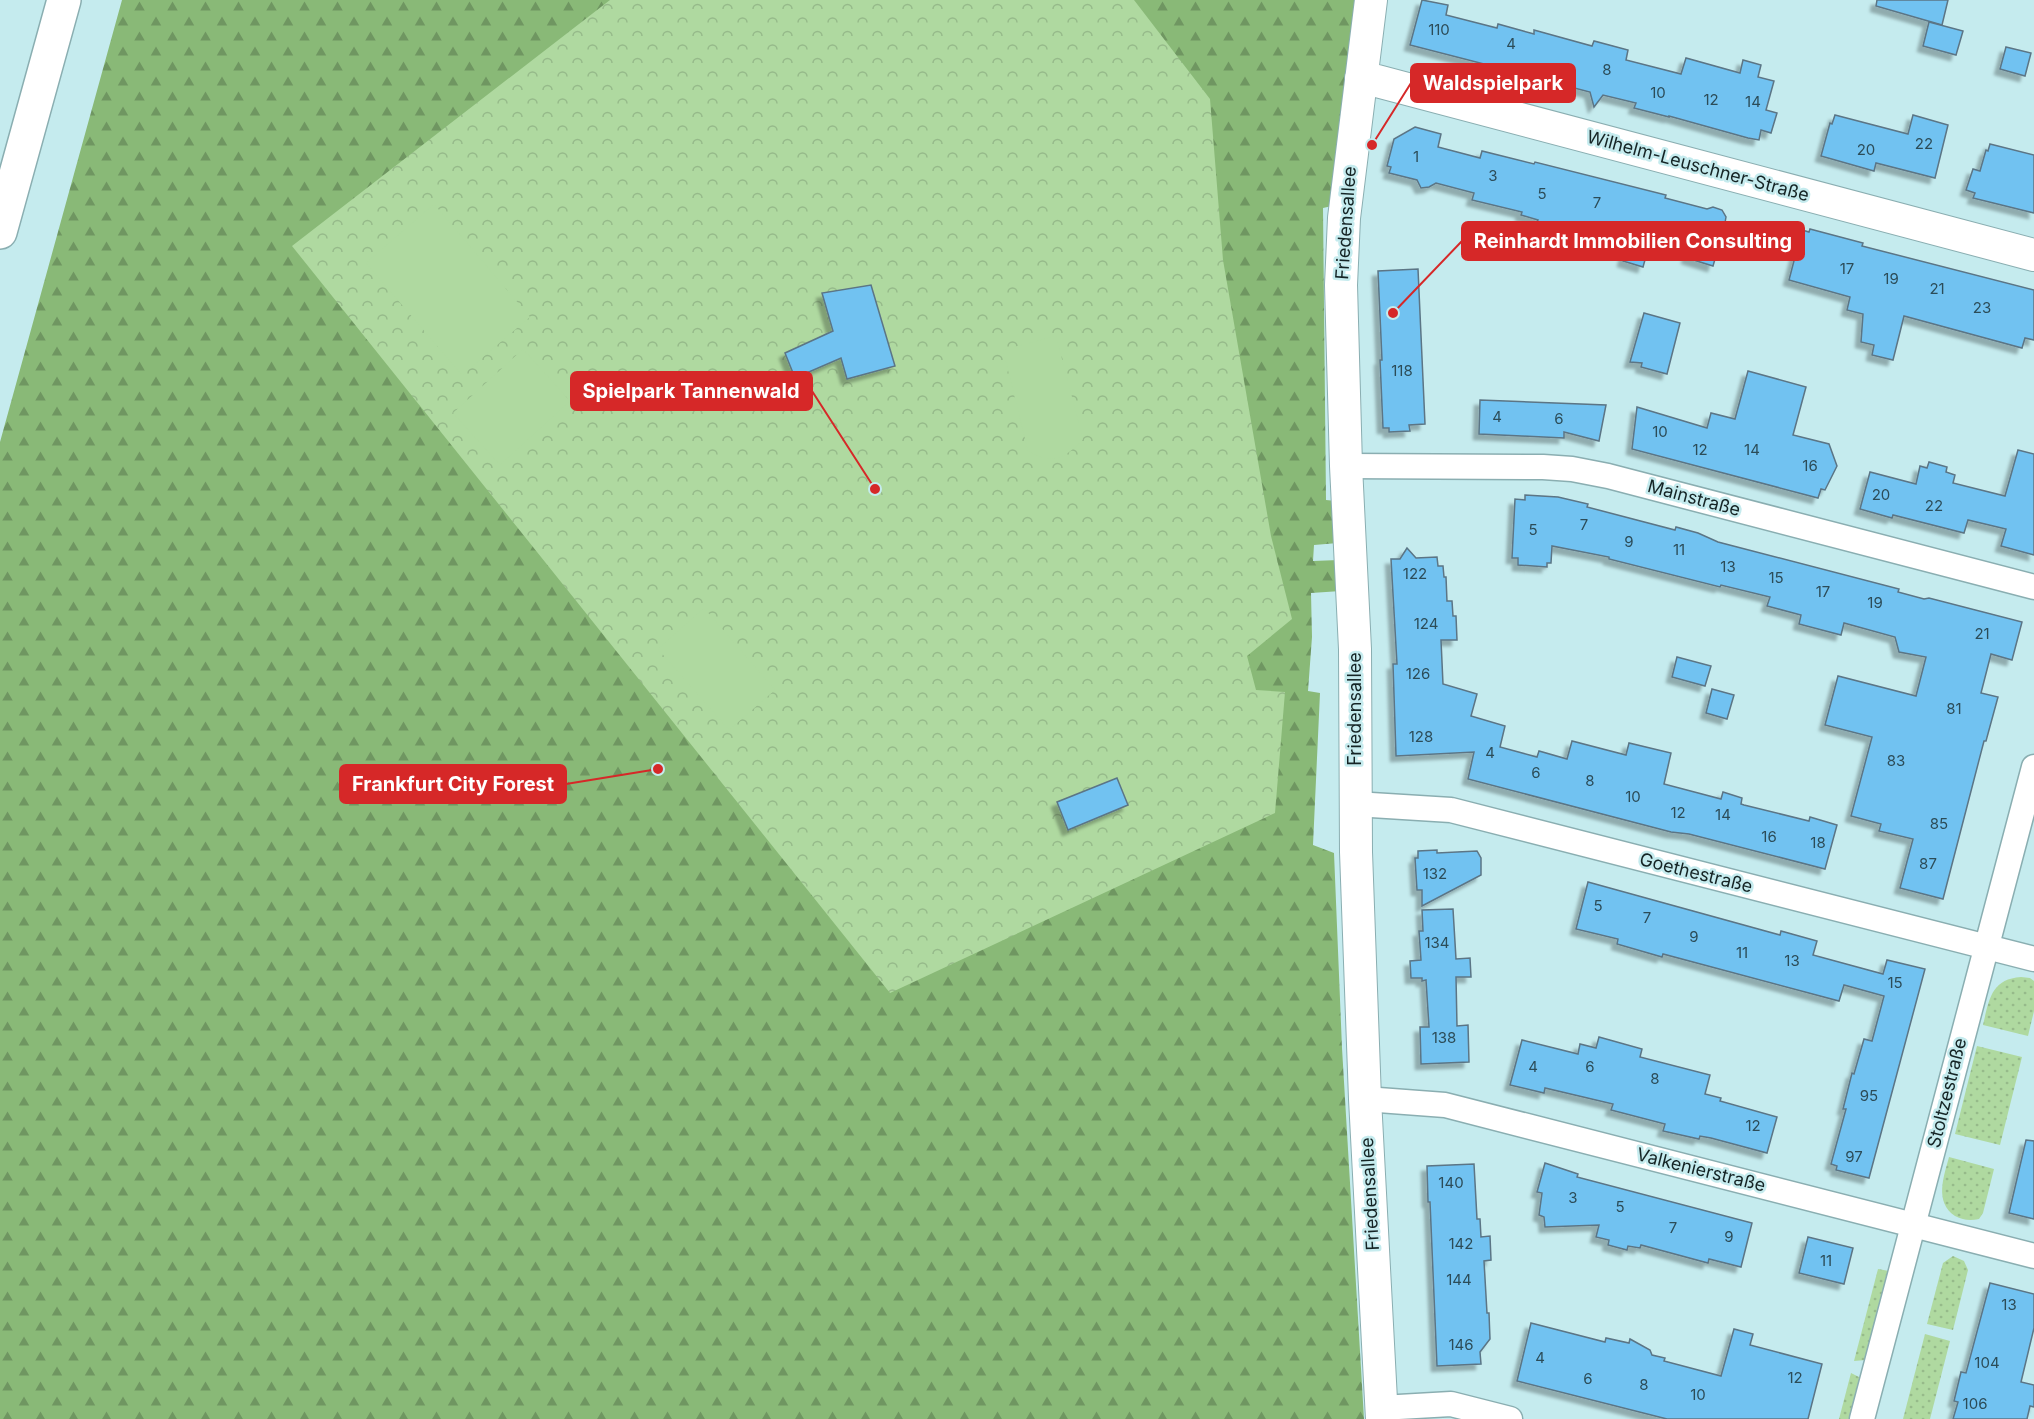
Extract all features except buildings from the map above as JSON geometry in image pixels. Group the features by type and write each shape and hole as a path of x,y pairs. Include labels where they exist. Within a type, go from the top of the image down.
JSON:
{"highway":[{"path":"0,232 64,0"}],"street":[{"name":"Friedensallee","path":"1371,0 1341,253 1365,1099 1381,1414"},
{"name":"Wilhelm-Leuschner-Straße","path":"1361,79 1377,81 2034,255"},
{"name":"Mainstraße","path":"1346,466 1544,466 1572,469 2034,587"},
{"name":"Stoltzestraße","path":"1862,1419 2034,767"},
{"name":"Goethestraße","path":"1355,804 1451,810 2034,959"},
{"name":"Valkenierstraße","path":"1365,1099 1444,1105 2034,1256"},
{"path":"1381,1414 1450,1404 1510,1419"}],"green space":[{"path":"122,0 1358,0 1332,206 1323,208 1326,500 1336,501 1338,543 1314,545 1313,561 1339,560 1341,591 1311,593 1312,637 1308,691 1320,693 1313,845 1334,853 1342,1048 1364,1419 0,1419 0,442"},
{"path":"610,0 1134,0 1210,99 1223,260 1271,536 1292,619 1247,656 1256,690 1285,692 1275,813 890,993 292,246"},
{"path":"434,204 530,317 462,375 366,263"},
{"path":"1056,336 1083,439 1064,455 1051,459 1028,451 1003,350"},
{"path":"523,349 570,401 500,465 453,413"},
{"path":"704,608 775,690 729,730 658,649"},
{"path":"2021,977 2034,981 2034,1011 2028,1036 1983,1025 1990,999 1997,986"},
{"path":"1977,1046 2022,1057 2000,1145 1955,1134"},
{"path":"1949,1157 1994,1169 1983,1213 1979,1219 1970,1220 1955,1216 1944,1204 1942,1188"},
{"path":"1953,1256 1964,1261 1968,1270 1953,1330 1927,1324 1943,1263"},
{"path":"1878,1269 1889,1271 1866,1360 1854,1361"},
{"path":"1925,1334 1950,1341 1930,1419 1903,1419"},
{"path":"1851,1373 1861,1378 1850,1419 1839,1419"}],"place":[{"name":"Waldspielpark","path":"1372,145"},
{"name":"Reinhardt Immobilien Consulting","path":"1393,313"},
{"name":"Spielpark Tannenwald","path":"875,489"},
{"name":"Frankfurt City Forest","path":"658,769"}]}
